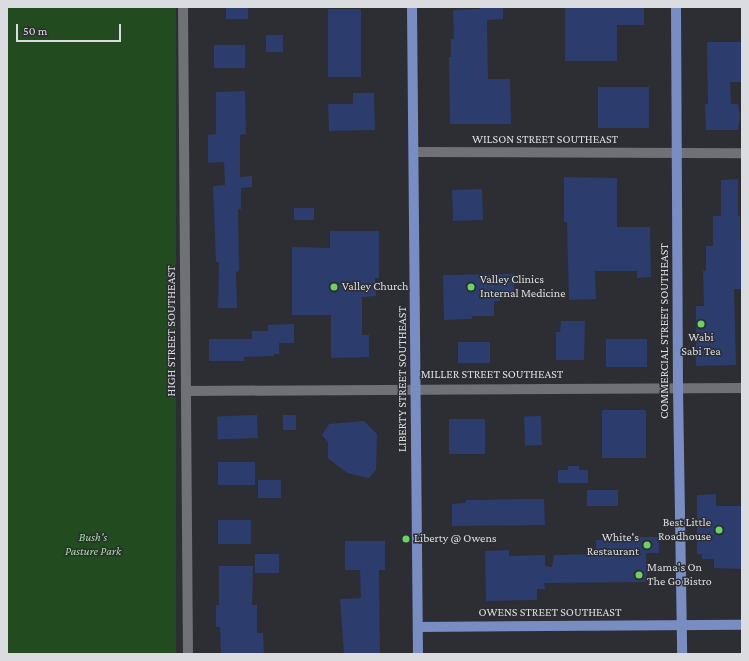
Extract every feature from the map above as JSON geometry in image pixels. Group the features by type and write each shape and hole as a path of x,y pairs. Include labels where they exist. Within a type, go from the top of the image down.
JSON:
{"main road":[{"name":"LIBERTY STREET SOUTHEAST","path":"412,7 417,389 418,654"},
{"name":"COMMERCIAL STREET SOUTHEAST","path":"676,7 678,388 682,654"},
{"name":"OWENS STREET SOUTHEAST","path":"418,628 742,625"}],"street":[{"name":"HIGH STREET SOUTHEAST","path":"183,7 188,654"},
{"name":"WILSON STREET SOUTHEAST","path":"414,152 742,153"},
{"name":"MILLER STREET SOUTHEAST","path":"186,391 742,388"}],"green space":[{"name":"Bush's Pasture Park","path":"7,7 176,7 176,654 7,654"}],"building":[{"path":"226,7 248,7 248,19 226,19"},
{"path":"480,7 503,7 503,19 487,20 488,79 510,79 511,124 450,124 449,57 451,57 451,39 454,39 453,10 480,9"},
{"path":"565,7 644,7 644,25 617,25 617,61 565,61"},
{"path":"328,9 361,9 361,77 328,77"},
{"path":"266,35 283,35 283,52 266,52"},
{"path":"707,42 742,42 742,82 730,82 731,104 738,104 740,116 738,130 706,130 705,104 708,104"},
{"path":"214,45 245,45 245,68 214,68"},
{"path":"598,87 649,87 649,128 598,128"},
{"path":"245,91 246,134 240,135 240,177 252,176 252,187 241,188 241,209 238,209 239,271 236,272 237,308 218,308 219,262 216,262 213,186 225,185 224,162 208,163 208,135 216,134 216,92"},
{"path":"353,93 374,93 375,130 329,131 328,104 353,104"},
{"path":"564,177 617,178 617,227 650,227 651,277 637,278 637,271 595,271 596,299 569,300 567,222 564,222"},
{"path":"738,179 738,216 740,216 740,240 742,240 742,289 734,289 736,365 696,366 696,306 704,306 703,271 706,271 706,246 713,246 713,216 721,216 721,180"},
{"path":"482,189 483,220 453,221 452,190"},
{"path":"294,208 314,208 314,220 294,220"},
{"name":"Valley Church","path":"330,231 379,231 379,278 375,278 376,296 362,297 362,335 369,335 369,357 331,358 331,315 292,315 292,247 330,248"},
{"path":"514,274 514,293 500,293 500,301 494,301 494,316 472,316 472,319 444,320 443,275"},
{"path":"561,321 585,321 584,360 556,360 556,332 560,332"},
{"path":"294,324 294,343 279,343 279,354 274,354 274,356 244,357 244,361 209,361 209,339 252,339 252,331 268,331 268,325"},
{"path":"606,339 647,339 647,367 606,367"},
{"path":"458,342 490,342 490,363 458,363"},
{"path":"602,410 646,410 646,458 602,458"},
{"path":"257,415 258,438 218,439 217,416"},
{"path":"283,415 296,415 296,430 283,430"},
{"path":"541,416 542,445 525,446 524,417"},
{"path":"449,419 485,419 485,454 449,454"},
{"path":"364,421 377,434 376,470 369,478 347,473 328,458 328,442 322,435 329,424"},
{"path":"218,462 255,462 255,485 218,485"},
{"path":"568,466 579,466 579,470 588,470 588,483 558,483 558,470 568,470"},
{"path":"258,480 281,480 281,498 258,498"},
{"path":"587,490 618,490 618,506 587,506"},
{"name":"Best Little Roadhouse","path":"716,494 716,506 742,506 742,569 714,568 714,559 702,559 702,554 697,554 697,495"},
{"path":"544,499 545,525 452,526 452,504 466,503 466,500"},
{"path":"218,520 251,520 251,544 218,544"},
{"path":"638,537 659,537 659,553 646,553 647,582 544,583 545,589 537,589 537,600 486,601 485,551 509,550 509,556 545,555 545,566 552,567 554,555 596,554 596,540 638,540"},
{"path":"345,541 385,541 385,570 379,570 380,654 344,654 340,599 361,598 360,570 345,570"},
{"path":"255,554 279,554 279,573 255,573"},
{"path":"219,566 253,566 252,605 257,605 257,633 263,633 264,654 221,654 220,627 216,627 216,605 219,605"}],"place":[{"name":"Valley Church","path":"334,287"},
{"name":"Valley Clinics Internal Medicine","path":"471,287"},
{"name":"Wabi Sabi Tea","path":"701,324"},
{"name":"Best Little Roadhouse","path":"719,530"},
{"name":"Liberty @ Owens","path":"406,539"},
{"name":"White's Restaurant","path":"647,545"},
{"name":"Mama's On The Go Bistro","path":"639,575"}]}
